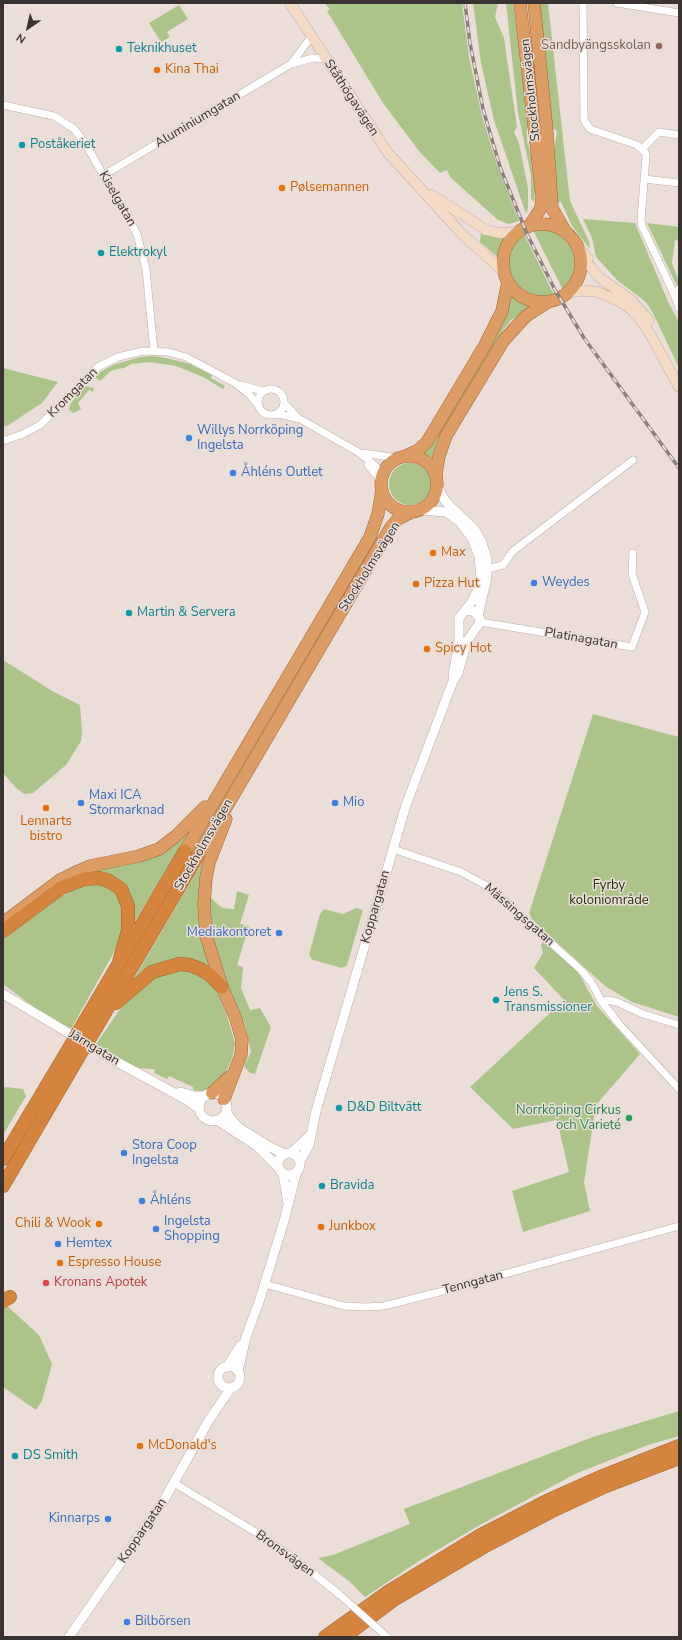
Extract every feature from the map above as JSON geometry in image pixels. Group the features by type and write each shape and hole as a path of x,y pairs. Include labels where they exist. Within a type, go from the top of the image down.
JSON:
{"highway":[{"name":"Stockholmsvägen","path":"520,3 545,177 560,222 567,234"},
{"name":"Stockholmsvägen","path":"533,220 541,208 545,177 534,3"},
{"path":"533,220 552,225 567,234 578,250 580,272 568,292 548,302 526,316 504,340 446,436 439,456 436,474 438,488 430,504 416,511 395,508 386,500 382,482 388,466 402,457 417,451 427,442 485,345 502,311 505,276 504,252 517,232 533,220"},
{"path":"505,276 513,288 527,298 548,302"},
{"path":"402,457 422,458 431,465 436,474"},
{"name":"Stockholmsvägen","path":"3,1186 82,1051 85,1034 119,962 370,537 378,514 382,482"},
{"name":"Stockholmsvägen","path":"3,1159 71,1044 85,1034 104,1014 392,527 398,519 416,511"},
{"path":"225,1105 234,1070 241,1056 242,1040 236,1019 222,987 206,934 204,905 206,878 215,849 242,781"},
{"path":"3,923 60,880 74,873 90,866 139,856 159,849 176,836 220,792"},
{"path":"3,931 44,899 67,885 84,879 99,878 109,881 121,889 128,912 128,931 119,962"},
{"path":"104,1014 152,972 169,966 190,965 210,975 222,987"},
{"path":"208,1095 234,1070"},
{"path":"325,1637 388,1592 481,1534 547,1501 603,1476 679,1446"},
{"path":"344,1637 395,1599 487,1545 552,1511 606,1486 679,1458"}],"main road":[{"name":"Ståthögavägen","path":"290,3 388,153 462,234 505,276"},
{"name":"Ståthögavägen","path":"419,186 480,228 493,232 517,232"},
{"path":"578,250 600,278 612,285 640,307 649,320 667,365"},
{"path":"568,292 598,292 621,302 632,310 646,327 679,387"}],"street":[{"path":"583,3 583,117 585,124 594,132 637,145 642,149 646,156 642,226 676,292 679,308"},
{"path":"617,3 679,13"},
{"path":"665,11 666,3"},
{"name":"Aluminiumgatan","path":"291,64 311,37"},
{"name":"Aluminiumgatan","path":"104,175 291,64 308,58 326,59"},
{"name":"Kiselgatan","path":"3,105 54,116 67,123 85,144 138,234 143,252 154,351"},
{"path":"642,149 659,132 679,135"},
{"path":"644,179 679,183"},
{"name":"Kromgatan","path":"3,441 23,434 40,425 98,367 118,357 131,353 154,351 186,357 235,383 249,394 257,404"},
{"name":"Kromgatan","path":"235,383 263,391"},
{"path":"300,419 278,414 266,415 261,412 257,404 258,397 263,391 271,389 278,391 283,398 284,403 300,419 358,452 372,463 382,482"},
{"path":"278,414 284,403"},
{"path":"358,452 402,457"},
{"path":"484,570 503,565 513,552 634,460"},
{"name":"Koppargatan","path":"300,1162 307,1149 406,805 453,682 458,673 467,641 477,622 486,585 484,570 485,551 479,536 470,524 446,502 438,488"},
{"name":"Koppargatan","path":"416,511 446,512 459,521 472,538 484,570 478,589 465,611"},
{"name":"Platinagatan","path":"477,622 632,647 645,612 632,574 633,553"},
{"path":"472,610 477,622 467,631 460,626 460,616 465,611 472,610"},
{"name":"Koppargatan","path":"453,682 453,672 459,641 460,626"},
{"name":"Mässingsgatan","path":"393,849 461,872 489,887 581,970 591,982 602,1002 620,1026 679,1089"},
{"name":"Järngatan","path":"3,990 22,1004"},
{"name":"Järngatan","path":"3,994 199,1109"},
{"path":"602,1002 608,1000 617,1002 643,1014 679,1025"},
{"name":"Järngatan","path":"167,1089 194,1096 208,1095"},
{"path":"246,1337 227,1367 219,1373 220,1383 224,1387 230,1388 238,1383 238,1372 246,1337 265,1284 288,1206 296,1174 300,1168 300,1162 295,1154 270,1147 238,1127 230,1118 220,1096 208,1095 200,1102 199,1109 205,1118 217,1120 257,1146 277,1166 283,1174 288,1206"},
{"path":"217,1120 222,1118 225,1105"},
{"path":"277,1166 279,1158 288,1153 310,1135"},
{"path":"283,1174 291,1176 296,1174"},
{"name":"Tenngatan","path":"265,1284 344,1306 384,1306 679,1226"},
{"path":"227,1367 233,1368 238,1372"},
{"name":"Koppargatan","path":"209,1420 220,1383"},
{"name":"Koppargatan","path":"69,1637 146,1527 174,1484 209,1420 230,1388"},
{"name":"Bronsvägen","path":"174,1484 257,1533 300,1563 387,1636"}],"green space":[{"path":"324,3 462,3 469,57 482,116 497,165 519,221 509,224 498,220 450,177 447,170 440,173 419,151 383,103 327,11 330,9"},
{"path":"473,3 498,3 495,17 504,38 517,127 514,132 519,143 528,188 528,208 526,214 494,120 481,63"},
{"path":"506,3 513,3 529,124 527,130 527,141 534,166 536,183 534,202 531,199 531,175 518,113"},
{"path":"539,3 548,3 570,201 589,241 590,249 572,226 561,202 558,202 556,196 554,149 557,131 552,128"},
{"path":"179,5 188,19 167,32 170,37 161,42 149,23"},
{"path":"583,219 635,223 669,304 679,322 679,368 653,313 646,302 617,280 596,257 592,238"},
{"path":"647,223 679,227 679,241 675,240 672,263 679,282 677,286"},
{"path":"540,226 557,230 570,244 574,254 575,262 572,279 563,290 532,228"},
{"path":"481,232 495,237 504,238 499,258 480,242"},
{"path":"524,234 554,295 548,297 531,295 517,286 511,276 508,258 511,249"},
{"path":"511,292 522,300 535,305 511,320 503,330 438,439 431,460 423,454 504,321"},
{"path":"153,356 190,364 212,375 211,378 225,386 223,389 203,377 176,366 149,362 131,364 124,368 111,371 100,381 96,378 96,376 102,371 113,365 140,357"},
{"path":"3,368 58,382 42,403 7,426 3,426"},
{"path":"86,386 94,388 93,392 89,390 78,403 81,409 74,413 69,410 70,404"},
{"path":"406,463 414,463 425,469 431,480 431,488 425,499 414,505 406,505 395,499 389,488 389,480 395,469"},
{"path":"3,660 54,692 80,705 82,733 81,741 66,765 33,793 24,794 16,788 3,773"},
{"name":"Fyrby koloniområde","path":"593,714 679,737 679,1017 632,1002 605,986 532,919 529,913"},
{"path":"190,830 132,926 133,905 127,888 91,874 91,869 107,866"},
{"path":"206,856 214,973 192,961 129,987"},
{"path":"93,884 105,885 116,894 123,909 125,926 118,945 71,1029 31,1005 3,984 3,937 56,899 77,888"},
{"path":"237,891 249,895 240,924 249,926 237,965 243,967 241,988 250,1010 260,1008 271,1027 255,1074 250,1073 244,1066 251,1052 245,1024 225,982 209,931 208,898 211,898 222,908 234,909"},
{"path":"356,908 363,910 347,965 342,968 313,960 309,955 320,914 324,909 343,914"},
{"path":"544,940 577,970 597,1006 640,1054 596,1105 584,1182 590,1211 523,1232 512,1191 569,1172 557,1120 513,1129 470,1087 564,1000 534,968 543,953 541,945"},
{"path":"173,970 191,970 206,977 216,988 228,1019 235,1043 232,1059 227,1070 212,1088 203,1092 193,1090 193,1087 169,1076 167,1079 154,1073 155,1070 153,1069 137,1068 96,1044 121,1008 141,986 157,975"},
{"path":"5,1087 23,1089 26,1096 3,1135 3,1089"},
{"path":"6,1305 39,1335 52,1364 42,1401 36,1410 3,1387 3,1307"},
{"path":"679,1411 679,1436 648,1445 575,1474 478,1526 419,1561 365,1597 350,1582 318,1558 333,1555 410,1524 404,1509 593,1437"}],"railway":[{"path":"465,3 470,43 483,109 500,167 527,234 555,290 584,338 679,468"}],"place":[{"name":"Sandbyängsskolan","path":"659,46"},
{"name":"Teknikhuset","path":"119,49"},
{"name":"Kina Thai","path":"157,70"},
{"name":"Poståkeriet","path":"22,145"},
{"name":"Pølsemannen","path":"282,188"},
{"name":"Elektrokyl","path":"101,253"},
{"name":"Willys Norrköping Ingelsta","path":"189,438"},
{"name":"Åhléns Outlet","path":"233,473"},
{"name":"Max","path":"433,553"},
{"name":"Weydes","path":"534,583"},
{"name":"Pizza Hut","path":"416,584"},
{"name":"Martin & Servera","path":"129,613"},
{"name":"Spicy Hot","path":"427,649"},
{"name":"Maxi ICA Stormarknad","path":"81,803"},
{"name":"Mio","path":"335,803"},
{"name":"Lennarts bistro","path":"46,808"},
{"name":"Mediakontoret","path":"279,933"},
{"name":"Jens S. Transmissioner","path":"496,1000"},
{"name":"D&D Biltvätt","path":"339,1108"},
{"name":"Norrköping Cirkus och Varieté","path":"629,1118"},
{"name":"Stora Coop Ingelsta","path":"124,1153"},
{"name":"Bravida","path":"322,1186"},
{"name":"Åhléns","path":"142,1201"},
{"name":"Chili & Wook","path":"99,1224"},
{"name":"Junkbox","path":"321,1227"},
{"name":"Ingelsta Shopping","path":"156,1229"},
{"name":"Hemtex","path":"58,1244"},
{"name":"Espresso House","path":"60,1263"},
{"name":"Kronans Apotek","path":"46,1283"},
{"name":"McDonald's","path":"140,1446"},
{"name":"DS Smith","path":"15,1456"},
{"name":"Kinnarps","path":"108,1519"},
{"name":"Bilbörsen","path":"127,1622"}]}
